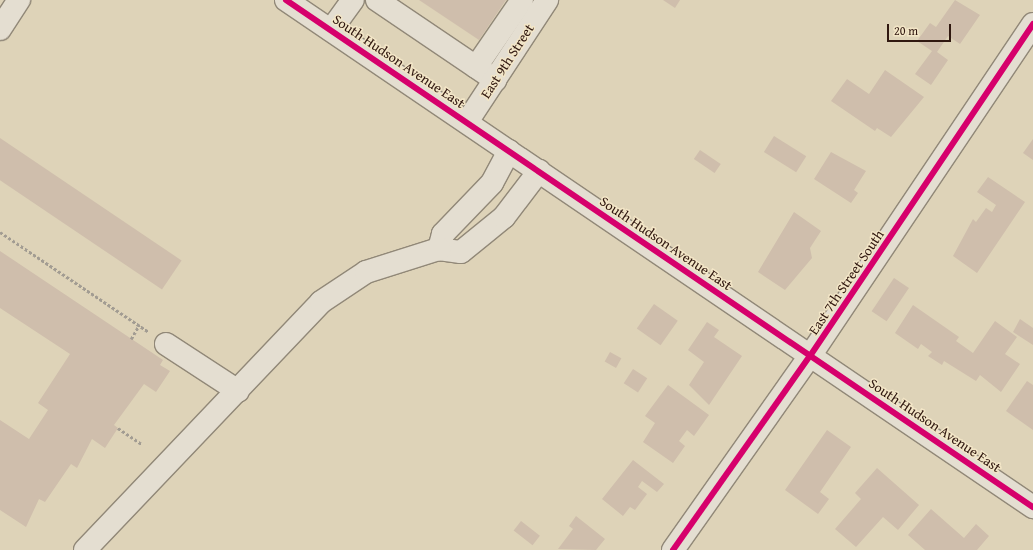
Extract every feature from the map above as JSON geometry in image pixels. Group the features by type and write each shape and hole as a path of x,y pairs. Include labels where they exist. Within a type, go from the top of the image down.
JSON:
{"street":[{"path":"0,29 19,0"},
{"path":"331,30 353,0"},
{"path":"377,0 495,80"},
{"path":"476,67 522,0"},
{"name":"East 9th Street","path":"467,122 547,0"},
{"name":"South Hudson Avenue East","path":"291,1 331,30 1033,507"},
{"name":"East 7th Street South","path":"674,550 810,356 1033,24"},
{"path":"439,249 443,234 492,183 509,151"},
{"path":"84,550 238,391 321,302 366,272 439,249 461,252 504,217 539,171"},
{"path":"477,198 504,217"},
{"path":"166,344 238,391"}],"path":[{"path":"0,232 166,344"},
{"path":"131,339 139,325"},
{"path":"118,428 142,444"}],"building":[{"path":"419,0 506,0 479,40"},
{"path":"663,0 680,0 675,8"},
{"path":"955,0 980,15 960,44 948,36 937,52 948,60 931,85 915,74 932,51 917,41 930,23 936,27"},
{"path":"885,70 924,97 891,137 877,128 875,131 831,101 847,79 869,94"},
{"path":"774,136 806,156 796,172 764,152"},
{"path":"0,138 182,260 162,289 0,180"},
{"path":"1033,139 1033,160 1023,153"},
{"path":"700,150 721,164 715,173 694,159"},
{"path":"831,152 866,171 854,190 858,193 851,203 814,179"},
{"path":"988,177 1025,202 977,273 953,256 973,219 976,222 986,208 992,212 996,205 977,192"},
{"path":"794,212 821,231 810,248 812,258 785,290 758,272"},
{"path":"0,251 163,360 160,365 170,371 156,392 144,384 114,425 118,428 105,448 92,439 77,468 71,464 45,502 39,499 26,527 0,510 0,420 29,439 48,410 38,403 70,354 0,308"},
{"path":"894,278 909,288 887,321 872,311"},
{"path":"654,304 678,321 661,345 637,329"},
{"path":"913,305 959,337 956,341 973,353 995,321 1017,337 1005,354 1020,364 1001,392 980,375 976,381 944,361 942,365 928,356 932,352 921,344 918,349 895,333"},
{"path":"1020,319 1033,328 1033,345 1013,332"},
{"path":"707,322 719,330 714,337 742,356 709,405 689,385 704,362 688,350"},
{"path":"610,352 621,358 616,368 605,362"},
{"path":"633,369 647,378 638,393 624,383"},
{"path":"1027,381 1033,385 1033,430 1006,411"},
{"path":"668,385 709,415 694,436 687,430 679,441 685,446 673,463 643,442 655,423 645,416"},
{"path":"827,430 851,447 820,492 829,499 818,514 785,490"},
{"path":"633,460 664,484 657,492 642,481 638,487 647,494 635,510 630,507 623,516 602,499"},
{"path":"877,468 919,505 898,530 883,517 856,547 835,529 861,499 855,493"},
{"path":"931,509 964,538 976,524 989,536 977,550 925,550 908,535"},
{"path":"576,516 605,539 596,550 558,549 573,529 569,526"},
{"path":"521,521 540,536 533,545 514,530"}],"cycle path":[{"path":"286,0 1033,507"},
{"path":"673,550 810,356 1033,24"}]}
